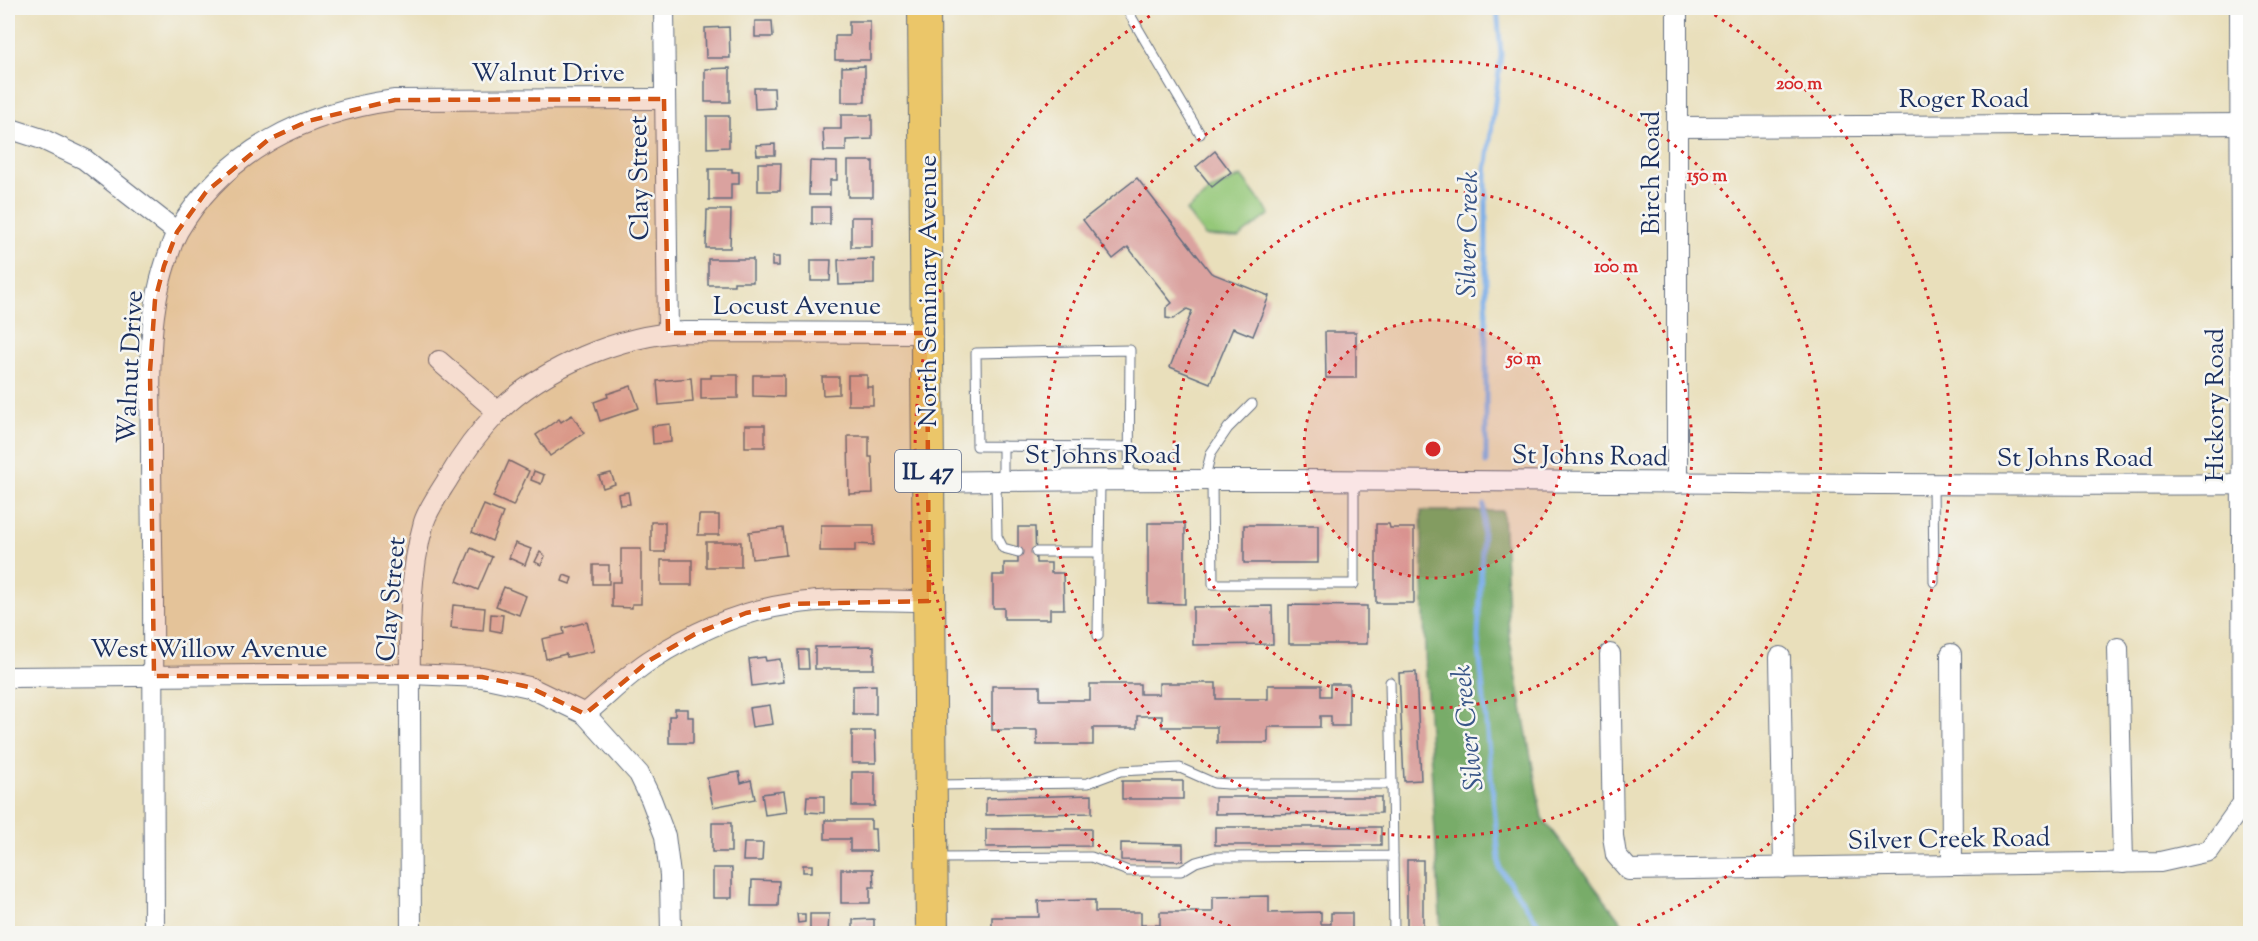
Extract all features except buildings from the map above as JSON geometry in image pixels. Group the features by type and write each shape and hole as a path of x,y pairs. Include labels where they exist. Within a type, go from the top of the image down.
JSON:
{"main road":[{"name":"North Seminary Avenue","path":"924,8 932,933"}],"street":[{"name":"Clay Street","path":"411,933 410,674 414,582 425,520 474,440 498,412 529,388 561,367 602,349 668,333 664,8"},
{"name":"Birch Road","path":"1677,8 1677,483"},
{"name":"Hickory Road","path":"2240,8 2245,124 2246,624 2243,803"},
{"name":"Walnut Drive","path":"154,933 154,676 150,371 155,300 164,266 177,232 206,192 242,158 268,139 308,121 360,105 395,100 664,99"},
{"name":"Roger Road","path":"1677,127 2245,124"},
{"path":"8,128 42,139 84,159 177,232"},
{"name":"Locust Avenue","path":"668,333 927,333"},
{"path":"439,361 498,412"},
{"name":"St Johns Road","path":"928,482 1354,479 1677,483 2246,484"},
{"path":"670,933 670,875 665,836 651,799 639,774 585,714 650,660 695,634 746,614 803,603 837,600 929,600"},
{"path":"2118,648 2123,863"},
{"name":"Silver Creek Road","path":"1610,654 1613,836 1616,855 1629,870 2160,862 2209,851 2243,803"},
{"path":"1951,654 1952,865"},
{"path":"1780,657 1784,868"},
{"name":"West Willow Avenue","path":"8,676 410,674 482,677 529,687 585,714"}],"lane":[{"path":"1126,8 1200,134"},
{"path":"1129,481 1130,447 1130,350 976,353 977,446 1130,447"},
{"path":"1252,404 1228,428 1211,453 1208,481 1213,584 1354,584 1354,479"},
{"path":"1003,446 997,536 1003,549 1018,552"},
{"path":"1098,636 1100,482"},
{"path":"1933,484 1934,582"},
{"path":"1036,552 1099,552"},
{"path":"1390,682 1394,933"},
{"path":"930,785 1088,783 1120,771 1180,768 1214,783 1392,784"},
{"path":"931,858 1091,857 1128,871 1181,871 1196,862 1214,857 1393,856"}],"highlighted area":[{"path":"664,99 668,333 927,333 929,601 792,604 746,613 695,634 650,660 585,714 529,687 482,677 154,676 150,371 155,300 164,266 177,232 206,192 269,139 308,121 395,100"}],"green space":[{"path":"1241,176 1270,214 1238,238 1205,236 1186,211 1210,191"},
{"path":"1421,511 1503,511 1509,635 1542,818 1630,933 1441,933 1426,681"}],"waterway":[{"name":"Silver Creek","path":"1486,463 1486,171 1501,55 1497,8"},
{"name":"Silver Creek","path":"1484,505 1478,638 1500,869 1546,934"}]}
